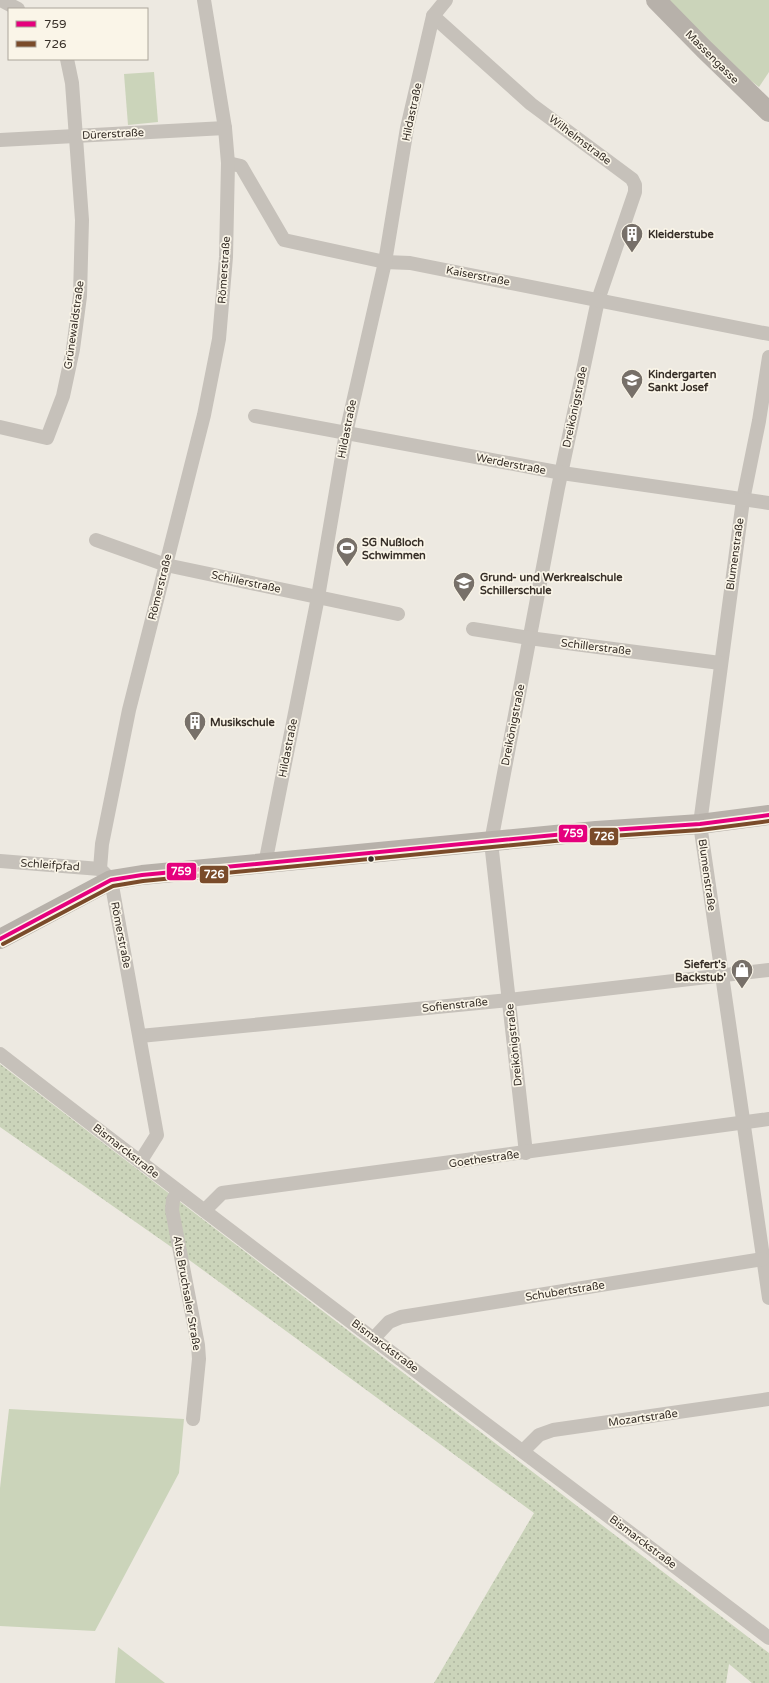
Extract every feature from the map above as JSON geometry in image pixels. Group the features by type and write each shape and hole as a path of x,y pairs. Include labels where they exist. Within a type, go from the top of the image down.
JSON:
{"street":[{"path":"1,0 16,8"},
{"name":"Römerstraße","path":"140,1162 157,1135 140,1036 105,874 102,844 129,710 204,415 219,339 226,257 228,163 226,128 204,0"},
{"name":"Hildastraße","path":"265,864 318,597 346,433 385,262 407,128 433,16 446,0"},
{"name":"Massengasse","path":"656,0 769,112"},
{"name":"Wilhelmstraße","path":"433,16 531,104 632,179 636,185 635,192 598,300"},
{"path":"67,60 72,83 76,136"},
{"name":"Dürerstraße","path":"0,140 226,128"},
{"name":"Grünewaldstraße","path":"0,427 47,438 63,396 73,349 80,296 82,220 76,136"},
{"name":"Kaiserstraße","path":"228,163 241,166 284,240 385,262 410,263 769,334"},
{"name":"Dreikönigstraße","path":"526,1153 491,842 529,638 598,300"},
{"name":"Blumenstraße","path":"769,357 759,421 743,500 720,663 700,824 769,1298"},
{"name":"Werderstraße","path":"255,416 562,473 769,503"},
{"name":"Schillerstraße","path":"96,540 166,565 398,614"},
{"name":"Schillerstraße","path":"473,629 529,638 720,663"},
{"path":"0,939 105,874 142,875 700,824 769,815"},
{"name":"Schleifpfad","path":"0,861 105,874"},
{"name":"Sofienstraße","path":"140,1036 509,1000 769,970"},
{"name":"Bismarckstraße","path":"0,1054 178,1191 769,1638"},
{"name":"Goethestraße","path":"205,1210 222,1194 769,1119"},
{"name":"Alte Bruchsaler Straße","path":"178,1191 173,1200 172,1210 198,1345 199,1359 193,1419"},
{"name":"Schubertstraße","path":"374,1338 389,1322 401,1317 763,1259"},
{"name":"Mozartstraße","path":"523,1451 539,1435 553,1430 769,1400"}],"green space":[{"path":"664,0 769,0 769,72 759,87 723,59"},
{"path":"154,72 158,122 128,125 124,74"},
{"path":"0,1064 769,1653 769,1683 752,1683 729,1664 726,1683 434,1683 534,1513 177,1251 0,1127"},
{"path":"9,1409 184,1419 179,1473 95,1631 0,1626 0,1488"},
{"path":"118,1647 165,1683 115,1683"}],"transit line":[{"name":"759","path":"0,939 111,880 142,875 596,831 700,824 769,815"},
{"name":"726","path":"3,944 113,886 143,881 596,837 700,830 769,821"}],"place":[{"name":"Kleiderstube","path":"632,254"},
{"name":"Kindergarten Sankt Josef","path":"632,400"},
{"name":"SG Nußloch Schwimmen","path":"347,568"},
{"name":"Grund- und Werkrealschule Schillerschule","path":"464,602"},
{"name":"Musikschule","path":"195,742"},
{"name":"Siefert's Backstub'","path":"742,990"}]}
